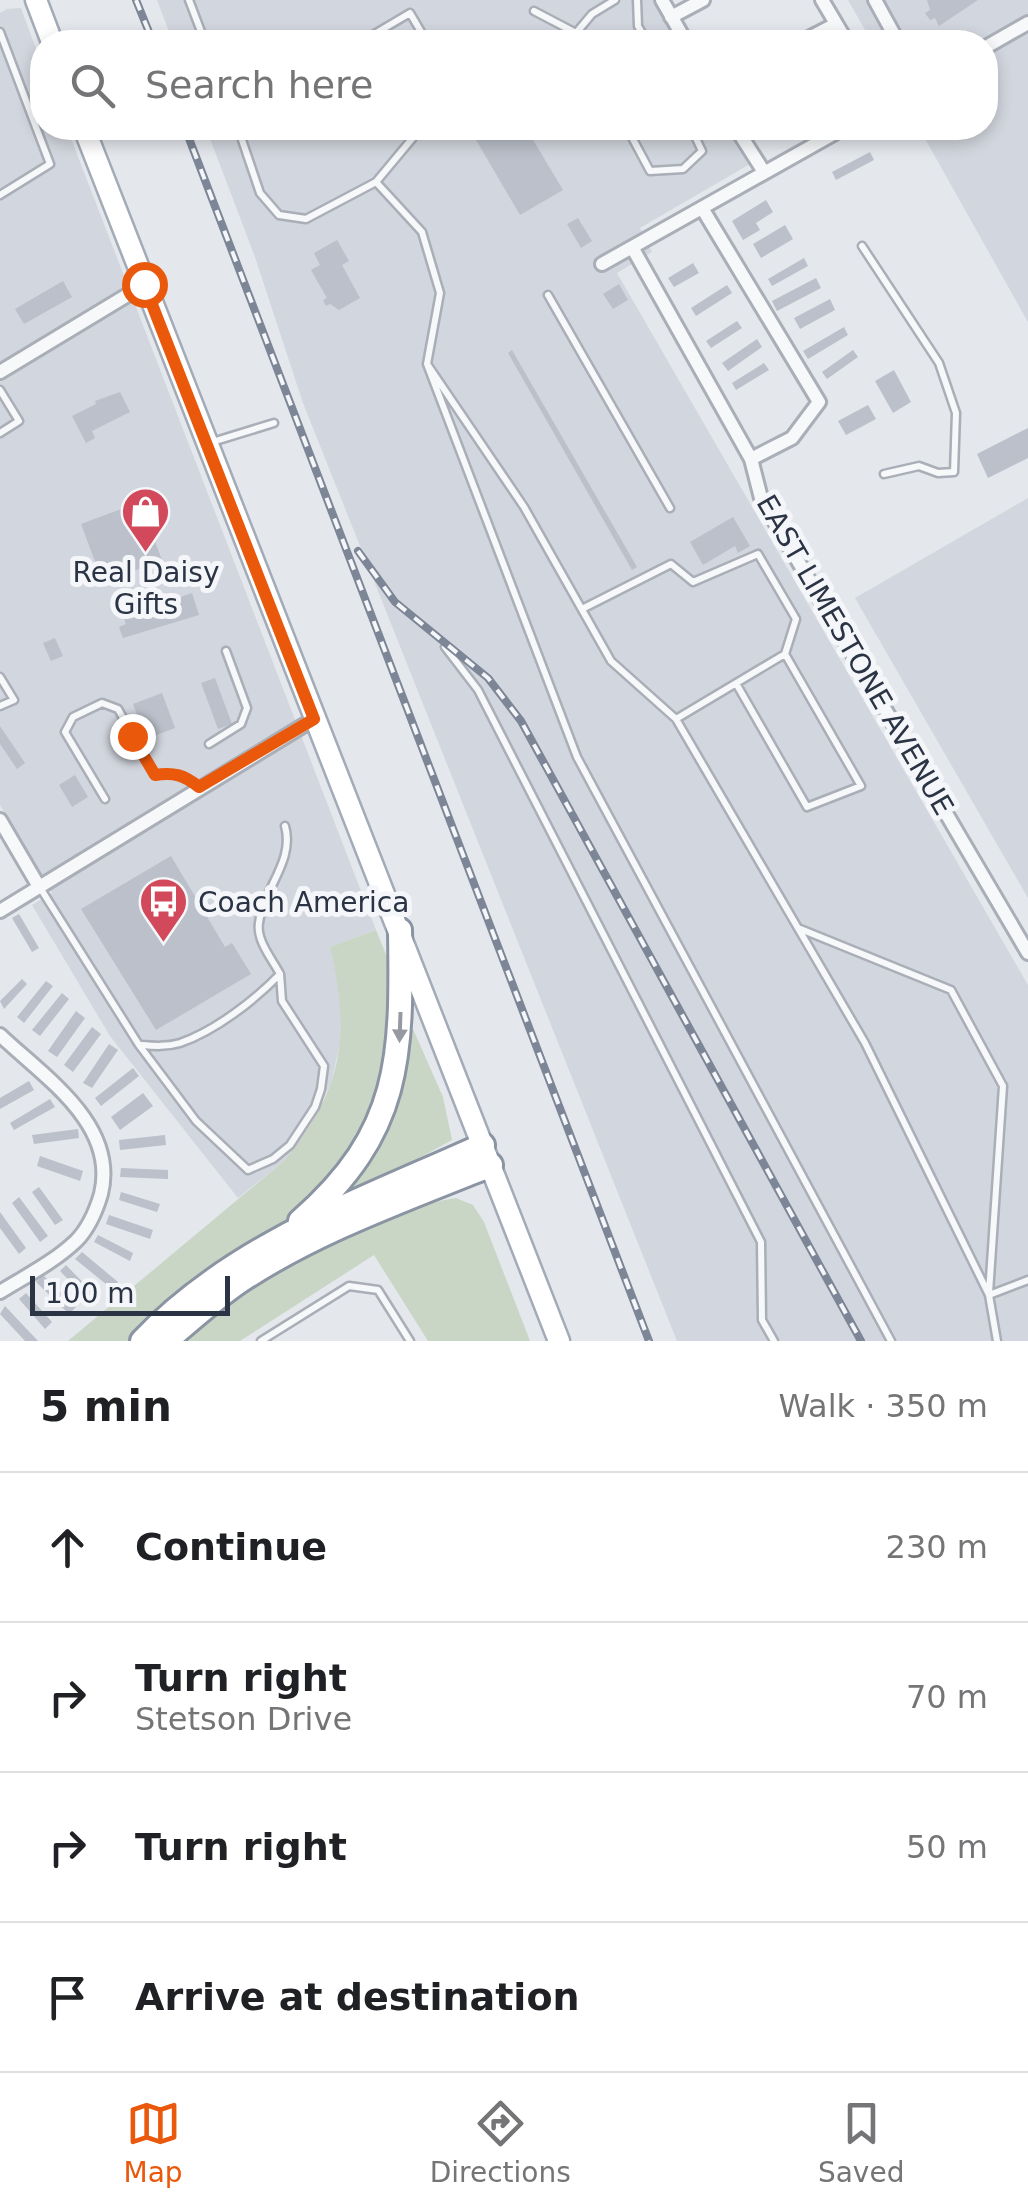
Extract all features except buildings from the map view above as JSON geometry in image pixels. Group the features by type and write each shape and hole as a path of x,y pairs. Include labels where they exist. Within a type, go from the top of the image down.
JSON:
{"highway":[{"path":"282,1237 334,1192 365,1150 389,1099 400,1047 400,930"},
{"path":"142,1341 204,1284 282,1237 487,1155"},
{"path":"166,1341 237,1283 289,1252 487,1155"}],"main road":[{"path":"36,0 47,30"},
{"path":"89,140 559,1341"}],"street":[{"path":"662,0 679,30"},
{"path":"671,17 703,0"},
{"path":"822,0 840,30"},
{"path":"875,0 891,30"},
{"path":"998,40 1028,22"},
{"path":"824,30 836,24"},
{"path":"744,140 764,172"},
{"path":"602,264 822,140"},
{"path":"702,208 819,402 792,438 751,459"},
{"name":"EAST LIMESTONE AVENUE","path":"632,247 751,459 761,498 1028,953"},
{"path":"0,372 144,284"},
{"path":"0,911 314,719"},
{"path":"0,820 38,885"},
{"path":"0,1035 92,1126 102,1150 105,1178 96,1210 80,1238 62,1254 0,1292"}],"lane":[{"path":"189,0 201,30"},
{"path":"579,30 592,14 615,0"},
{"path":"637,0 640,30"},
{"path":"534,11 569,30"},
{"path":"381,30 410,13 420,30"},
{"path":"0,32 30,115"},
{"path":"0,195 50,164 40,140"},
{"path":"243,140 260,194 279,215 306,219 376,182 410,140"},
{"path":"633,140 650,171 683,170 702,151 697,140"},
{"path":"376,182 422,232 440,293 427,364 578,757 890,1341"},
{"path":"862,246 939,363 956,414 954,472 938,473 919,466 884,474"},
{"path":"548,295 670,508"},
{"path":"427,364 524,507 611,661 676,719 866,1043 989,1294"},
{"path":"0,390 19,421 0,433"},
{"path":"208,444 274,424"},
{"path":"582,609 671,564 693,582 758,554 796,619 785,654 676,719"},
{"path":"445,647 478,690 761,1242 762,1320 774,1341"},
{"path":"209,744 242,724 247,708 226,650"},
{"path":"738,685 808,807 861,786 785,654"},
{"path":"0,677 14,700 0,706"},
{"path":"105,800 65,732 73,717 102,703 118,709 155,775 186,777 199,787"},
{"path":"38,885 139,1045 196,1121 248,1170 273,1160 290,1145 322,1089 324,1066 282,1001 280,974 261,939 258,924 290,843 285,826"},
{"path":"798,928 951,990 1003,1086 989,1294 998,1341"},
{"path":"139,1045 182,1042 255,999 280,974"},
{"path":"989,1294 1028,1280"},
{"path":"262,1341 349,1286 378,1290 410,1341"}],"shaded area":[{"path":"157,0 654,0 672,30 168,30"},
{"path":"848,0 1028,0 1028,322 926,140 998,140 998,30 865,30"},
{"path":"21,8 30,32 30,140 72,140 376,930 330,947 342,997 340,1043 331,1083 306,1134 284,1161 238,1198 110,1036 32,905 52,893 0,805 0,13"},
{"path":"211,140 736,140 750,164 640,228 652,252 617,273 1028,985 1028,1341 677,1341 303,403 255,257"},
{"path":"1028,498 1028,898 855,598"}],"green space":[{"path":"376,930 387,957 393,997 392,1045 359,1146 296,1217 201,1276 127,1341 68,1341 284,1161 304,1135 330,1085 337,1060 340,1008 330,947"},
{"path":"413,1029 443,1097 452,1140 327,1209 408,1031"},
{"path":"456,1198 473,1205 484,1222 530,1341 428,1341 374,1255 240,1341 180,1341 229,1302 305,1256 414,1209"}],"railway":[{"path":"136,0 148,30"},
{"path":"190,140 649,1341"},
{"path":"358,551 395,602 488,678 521,721 861,1341"}],"place":[{"name":"Real Daisy Gifts","path":"146,554"},
{"name":"Coach America","path":"163,944"}],"route":[{"path":"132,736 155,775 186,777 199,787 314,719 144,284"}]}
